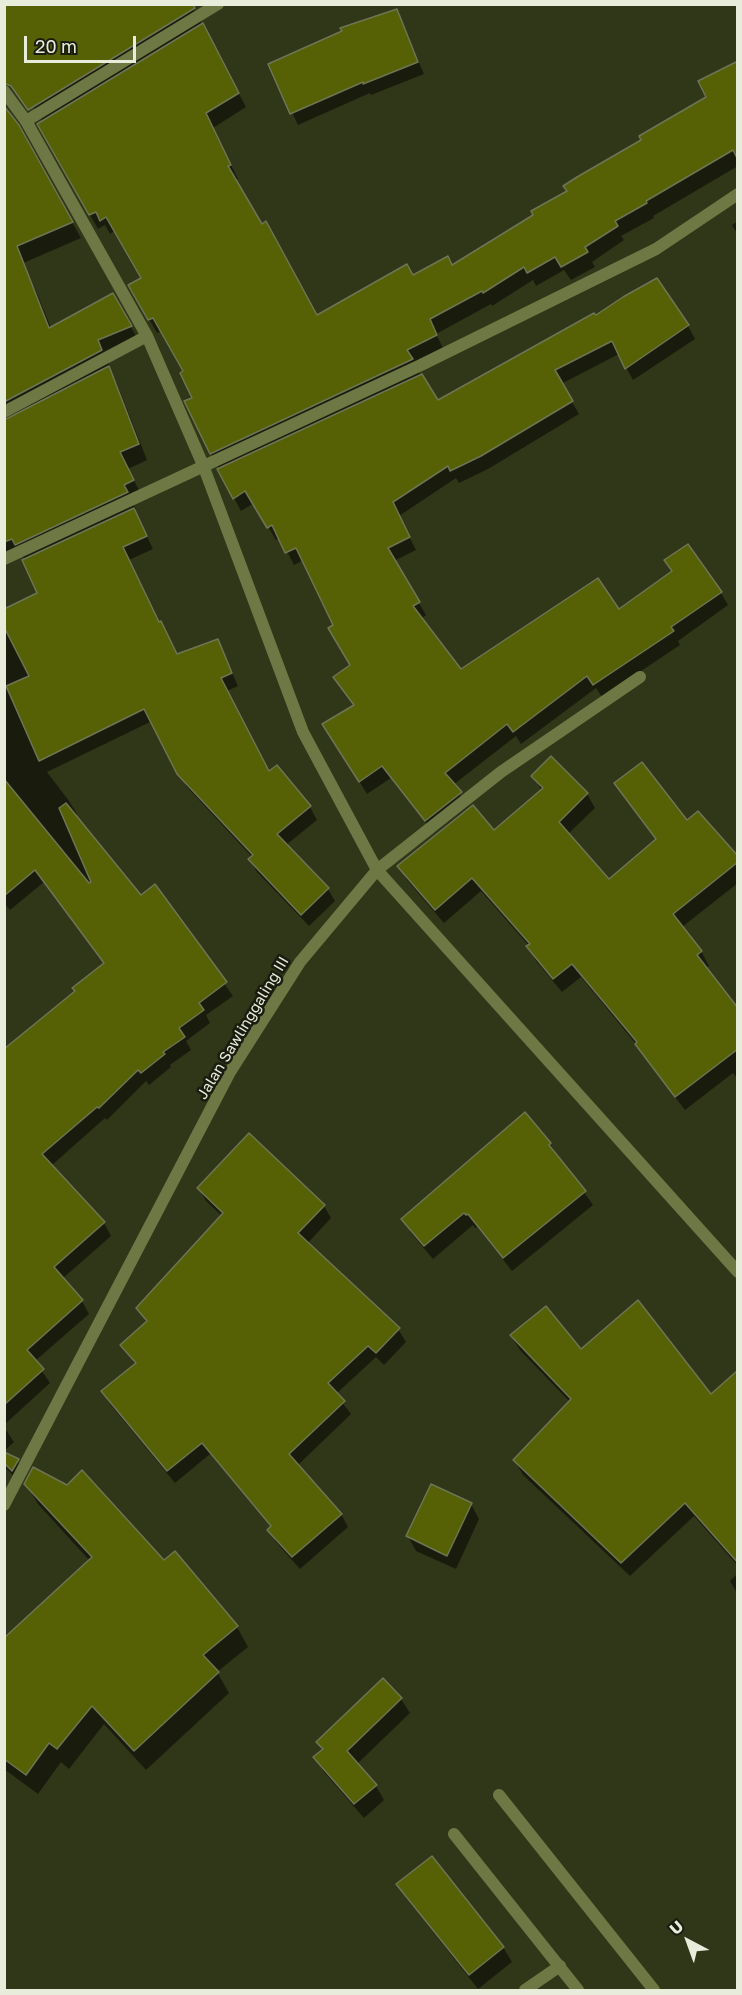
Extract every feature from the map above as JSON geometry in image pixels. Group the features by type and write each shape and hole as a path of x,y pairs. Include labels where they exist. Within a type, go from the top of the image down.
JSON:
{"street":[{"path":"26,121 218,4"},
{"path":"4,91 26,121 147,336 203,465 303,732 377,870 738,1272"},
{"path":"4,559 421,365 656,249 738,194"},
{"path":"4,412 147,336"},
{"name":"Jalan Sawlinggaling III","path":"4,1505 230,1072 300,962 377,870 501,772 640,677"},
{"path":"499,1795 654,1990"},
{"path":"454,1834 578,1990"},
{"path":"525,1990 560,1966"}],"building":[{"path":"4,4 193,4 195,8 28,110 11,86 4,83"},
{"path":"397,9 418,62 363,84 363,82 290,114 268,64 342,31 340,28"},
{"path":"203,23 239,93 206,113 231,165 228,166 262,224 266,221 317,315 407,264 413,275 448,256 452,265 533,215 531,211 567,191 563,186 641,140 639,136 706,97 698,81 738,61 738,160 733,150 646,201 647,203 615,221 618,226 585,247 588,252 561,267 555,257 527,273 524,267 483,293 482,291 430,319 437,335 407,350 413,359 210,454 184,401 192,398 180,373 183,371 153,318 148,320 128,285 141,278 106,217 100,221 96,212 89,215 37,124"},
{"path":"4,106 19,125 73,222 17,246 49,328 113,293 132,326 98,340 102,350 4,402"},
{"path":"657,278 689,325 625,369 612,341 555,370 573,401 481,456 450,471 448,466 393,502 410,537 388,548 420,602 413,606 461,669 598,578 619,609 672,571 664,560 688,544 722,592 671,627 674,631 593,685 587,676 513,732 507,724 445,773 462,792 425,821 382,766 359,782 322,724 354,705 333,677 350,665 328,628 333,625 296,548 285,553 272,525 267,528 245,491 233,499 217,469 422,374 438,400 594,313 596,315"},
{"path":"109,366 139,444 120,452 134,480 124,485 128,492 15,545 12,539 4,542 4,420"},
{"path":"134,508 147,536 123,547 177,654 218,639 232,673 221,678 269,771 277,765 311,806 277,834 329,888 301,915 248,859 253,855 177,774 144,709 39,761 6,686 29,676 4,627 4,609 37,593 22,560"},
{"path":"551,756 588,793 559,822 609,879 656,839 614,783 642,762 687,820 698,811 738,856 738,862 673,914 702,951 697,955 738,1008 738,1049 675,1097 635,1044 637,1042 572,964 553,979 526,946 530,944 472,878 435,910 397,866 473,805 494,830 543,788 531,776"},
{"path":"4,779 89,883 91,882 59,808 66,803 141,895 155,884 227,982 199,1003 204,1010 179,1028 185,1037 163,1052 165,1054 141,1073 138,1070 99,1108 97,1107 42,1154 105,1222 54,1267 83,1300 27,1350 44,1369 4,1405 4,1049 75,991 72,988 104,963 35,870 4,896"},
{"path":"525,1112 586,1191 503,1258 468,1214 464,1213 424,1246 401,1219"},
{"path":"249,1133 325,1205 298,1233 400,1328 376,1353 368,1346 328,1383 345,1401 289,1454 342,1514 292,1557 267,1530 271,1526 202,1443 167,1471 101,1391 136,1363 120,1345 147,1321 136,1308 223,1213 197,1188"},
{"path":"638,1300 711,1394 738,1370 738,1563 685,1503 621,1563 513,1460 571,1399 510,1335 546,1306 581,1349"},
{"path":"4,1452 19,1459 12,1471 4,1463"},
{"path":"33,1467 67,1485 82,1470 164,1560 175,1551 238,1626 203,1655 219,1672 134,1751 92,1706 57,1749 49,1743 26,1775 4,1759 4,1638 92,1557 24,1484"},
{"path":"431,1484 472,1503 447,1556 406,1536"},
{"path":"383,1678 402,1698 347,1751 377,1785 354,1804 313,1757 323,1749 316,1742"},
{"path":"432,1856 504,1947 469,1975 396,1884"}]}
